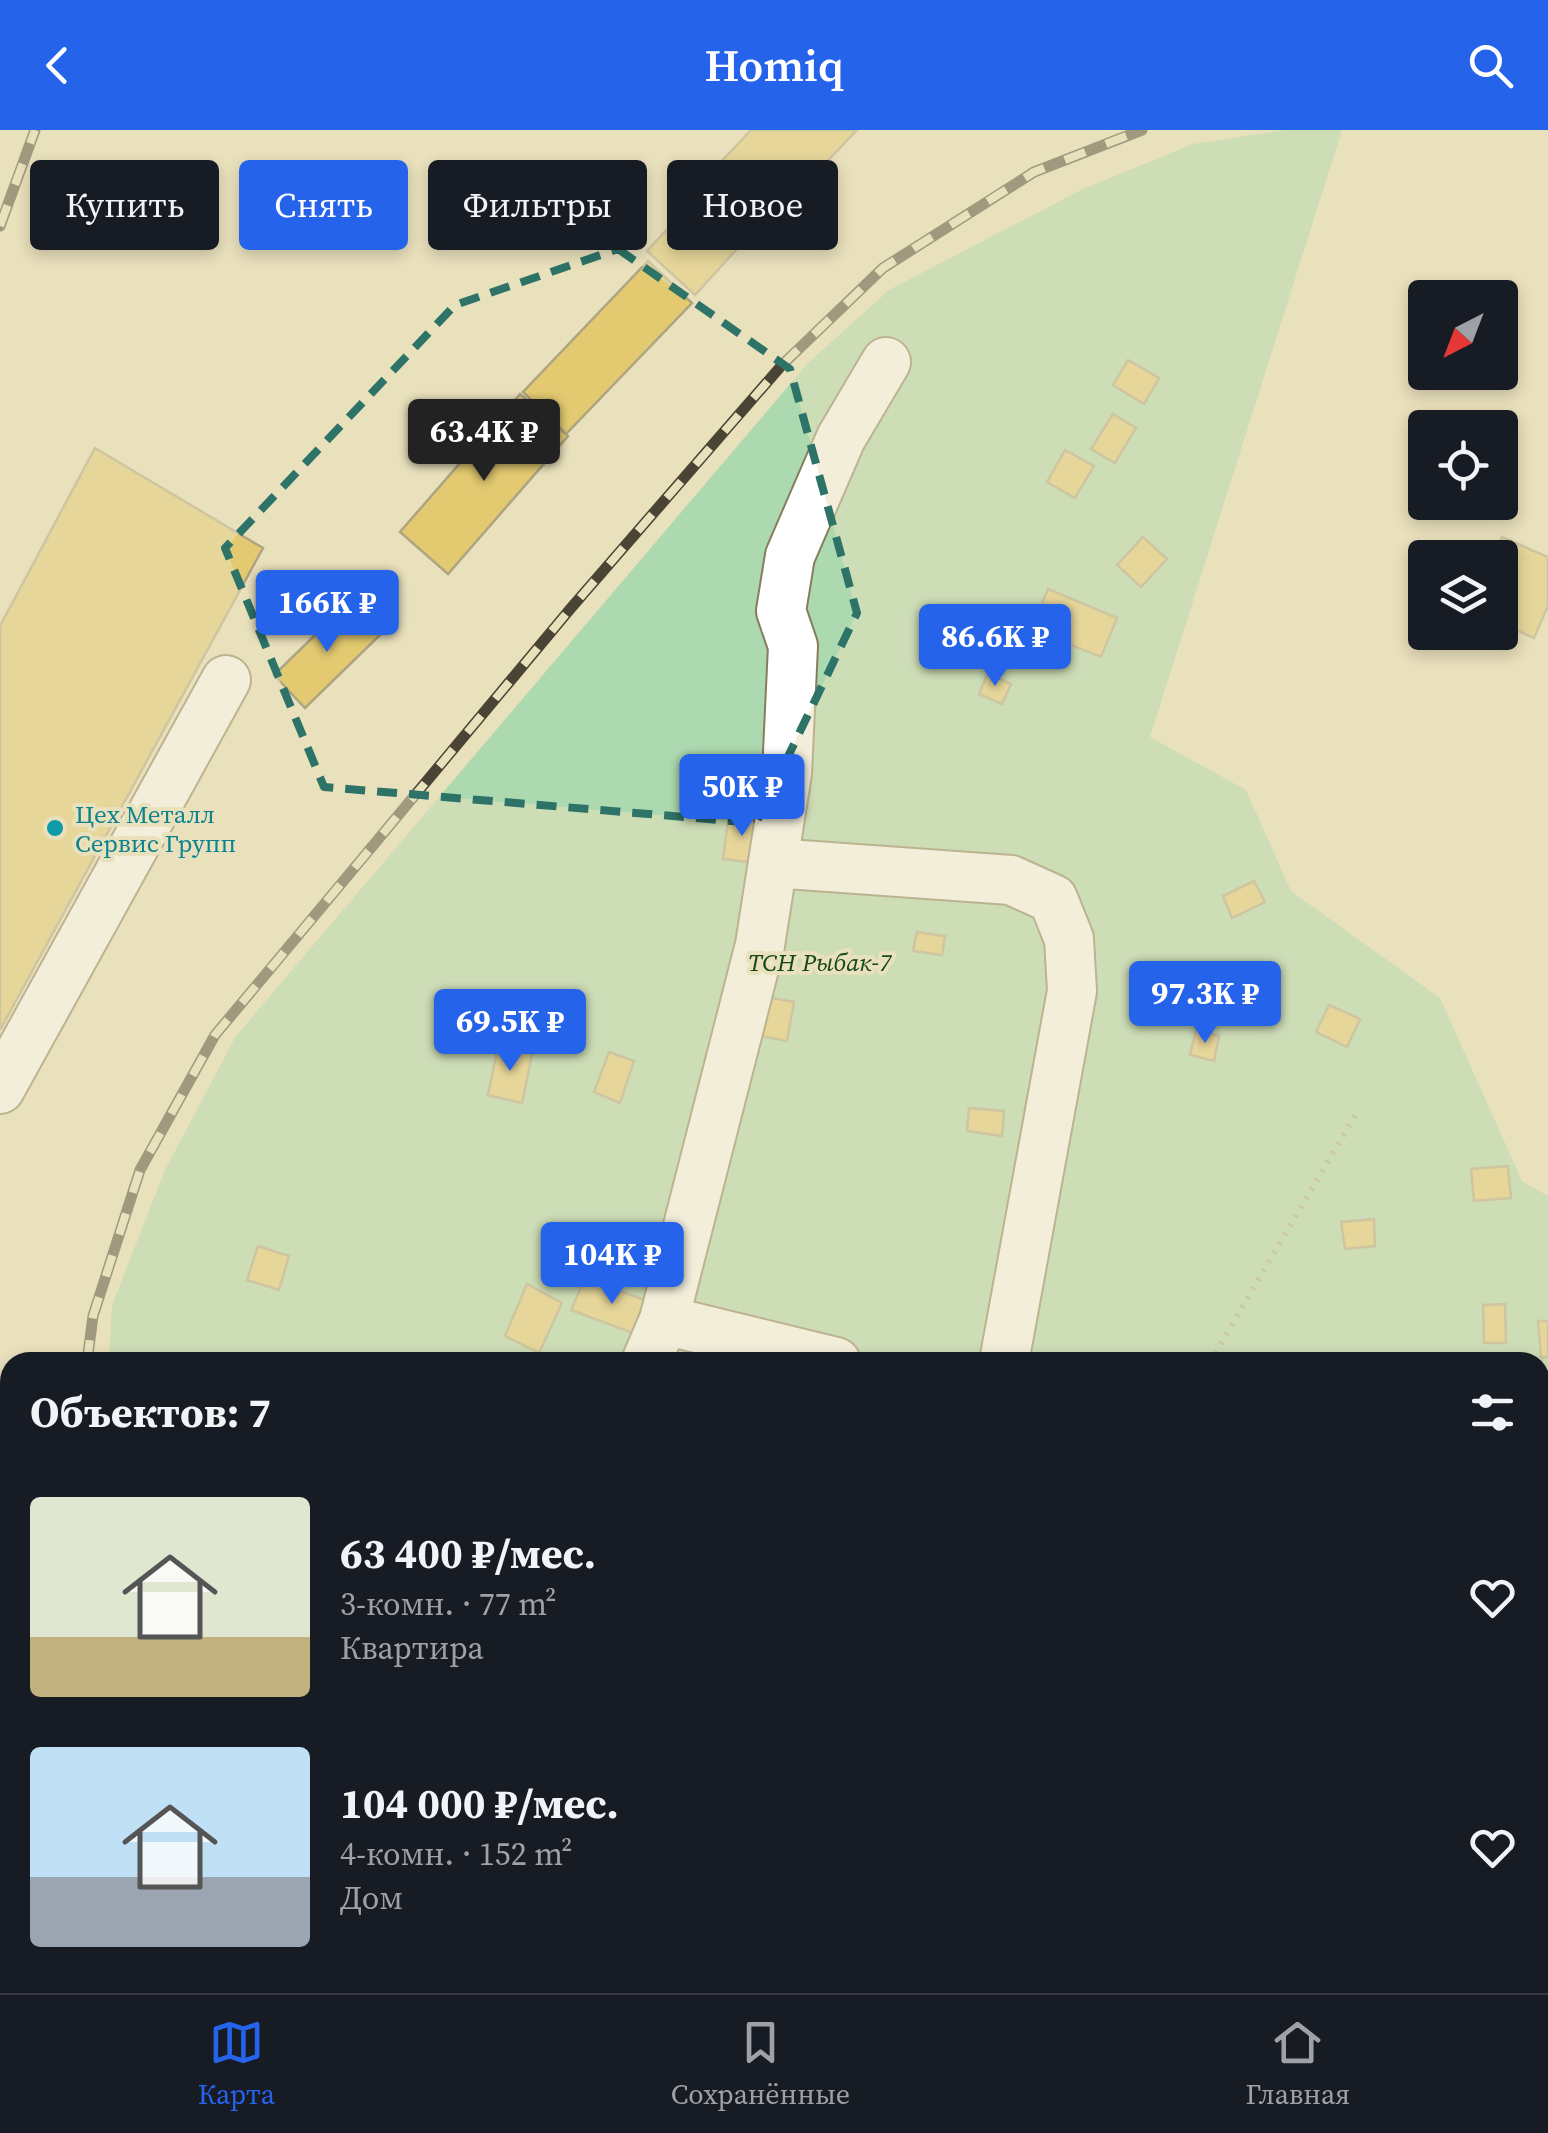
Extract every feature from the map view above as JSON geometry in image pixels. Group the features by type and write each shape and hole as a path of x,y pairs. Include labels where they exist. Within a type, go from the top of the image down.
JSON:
{"lane":[{"path":"650,1352 664,1320 760,945 788,755 792,646 781,611 790,556 841,438 886,362"},
{"path":"0,1089 226,680"},
{"path":"772,864 1011,880 1053,899 1070,938 1072,991 1006,1352"},
{"path":"664,1320 795,1352"}],"path":[{"path":"1216,1352 1355,1115"}],"highlighted area":[{"path":"618,249 790,369 857,613 756,823 324,787 225,548 455,305"}],"green space":[{"name":"ТСН Рыбак-7","path":"1285,130 1342,130 1150,737 1246,790 1291,891 1440,998 1522,1181 1548,1196 1548,1352 110,1352 112,1305 165,1170 236,1036 808,363 889,290 1083,189 1193,144"}],"building":[{"path":"751,130 857,130 828,160 723,160"},
{"path":"667,229 667,250 736,250 695,295 647,251"},
{"path":"648,261 692,303 566,434 523,392"},
{"path":"1128,360 1159,378 1144,404 1113,385"},
{"path":"520,394 568,436 448,574 400,532"},
{"path":"1113,414 1136,428 1115,463 1091,449"},
{"name":"Цех Металл Сервис Групп","path":"95,448 263,548 0,1030 0,626"},
{"path":"1065,450 1094,466 1075,498 1047,482"},
{"path":"1143,537 1167,559 1141,587 1117,565"},
{"path":"1518,544 1548,557 1548,606 1534,638 1518,631"},
{"path":"1048,589 1117,618 1101,657 1061,641 1055,655 1026,643"},
{"path":"349,602 381,634 305,708 274,675"},
{"path":"988,673 1011,684 1002,704 979,694"},
{"path":"725,770 748,773 744,805 720,802"},
{"path":"729,814 762,819 756,863 723,859"},
{"path":"1254,881 1265,902 1232,918 1223,896"},
{"path":"917,932 945,936 942,955 913,951"},
{"path":"757,995 794,1002 787,1041 750,1034"},
{"path":"1329,1005 1360,1019 1347,1047 1316,1032"},
{"path":"1196,1030 1219,1036 1214,1061 1190,1055"},
{"path":"498,1046 532,1054 522,1103 488,1095"},
{"path":"609,1052 634,1061 620,1103 594,1092"},
{"path":"969,1108 1004,1111 1002,1136 967,1131"},
{"path":"1508,1166 1511,1198 1474,1201 1471,1169"},
{"path":"1374,1219 1375,1246 1345,1249 1341,1222"},
{"path":"258,1246 289,1256 279,1290 247,1280"},
{"path":"585,1278 650,1302 641,1336 571,1310"},
{"path":"527,1284 562,1303 539,1352 505,1336"},
{"path":"1505,1304 1506,1343 1484,1343 1483,1305"},
{"path":"1538,1321 1548,1321 1548,1352 1541,1352"}],"railway":[{"path":"0,226 35,130"},
{"path":"88,1352 93,1316 140,1170 215,1035 571,608 782,365 883,268 1034,172 1142,130"}],"place":[{"name":"Цех Металл Сервис Групп","path":"55,828"}]}
